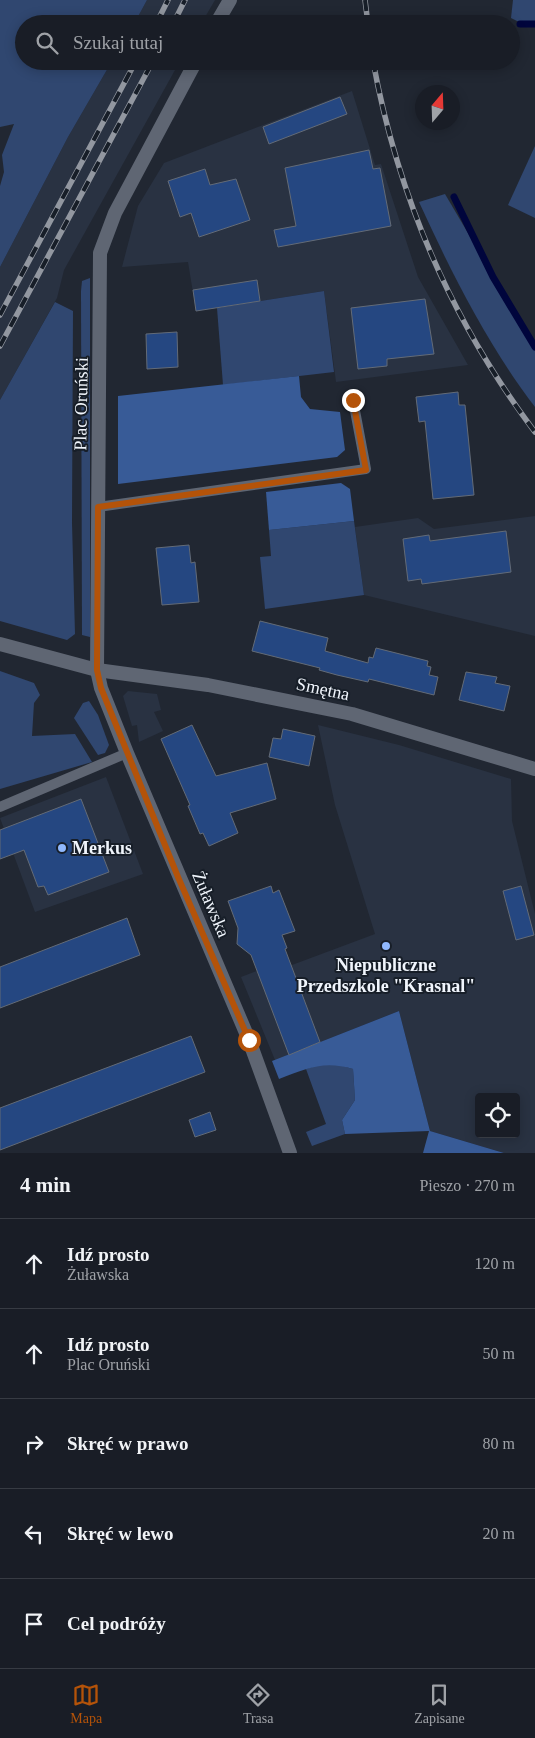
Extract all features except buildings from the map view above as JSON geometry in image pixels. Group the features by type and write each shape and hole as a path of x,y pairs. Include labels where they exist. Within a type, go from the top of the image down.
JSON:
{"street":[{"path":"221,15 230,0"},
{"name":"Plac Oruński","path":"97,670 100,253 115,213 191,70"},
{"path":"0,644 97,670"},
{"name":"Żuławska","path":"97,670 101,688 127,753 249,1040 290,1153"},
{"name":"Smętna","path":"97,670 208,685 352,714 535,769"}],"lane":[{"path":"98,507 366,470 353,400"},
{"path":"0,807 127,753"}],"shaded area":[{"path":"0,0 147,0 139,15 15,15 15,70 107,70 68,137 0,267 0,186 4,172 2,155 14,124 0,127"},
{"path":"147,0 215,0 206,15 139,15"},
{"path":"513,0 535,0 535,23 520,22 520,15 511,15"},
{"path":"107,70 175,70 64,270 57,298 0,400 0,267 68,137"},
{"path":"352,91 375,165 381,164 418,277 468,365 336,382 324,291 196,311 188,262 122,267 138,206 164,163"},
{"path":"535,146 535,218 508,205"},
{"path":"445,194 535,347 535,407 501,359 471,308 419,202"},
{"path":"90,278 90,637 82,635 81,291 82,281"},
{"path":"324,291 334,372 223,385 217,308"},
{"path":"55,302 73,311 72,523 75,634 67,640 0,621 0,400"},
{"path":"299,376 301,397 310,409 340,412 345,450 337,457 118,484 118,396"},
{"path":"341,483 350,489 354,521 269,530 266,492"},
{"path":"535,516 535,636 364,595 355,527 418,518 434,529"},
{"path":"354,521 364,595 265,609 260,557 271,556 269,530"},
{"path":"0,671 34,683 40,695 34,703 32,736 75,734 92,762 0,789"},
{"path":"128,691 157,694 161,710 154,712 163,731 139,742 137,725 132,726 123,696"},
{"path":"89,701 98,715 109,745 105,753 98,755 74,718 83,703"},
{"path":"318,725 399,745 511,779 512,821 535,914 535,1153 504,1153 430,1131 399,1011 275,1060 241,977 288,959 292,965 375,934 335,805"},
{"path":"106,777 143,874 35,912 0,818"},
{"path":"399,1011 430,1131 504,1153 423,1153 429,1131 345,1134 342,1120 355,1100 353,1069 333,1065 315,1067 279,1079 272,1061"},
{"path":"336,1064 353,1069 355,1100 342,1120 345,1134 312,1146 306,1132 326,1124 306,1069 318,1065"}],"waterway":[{"path":"520,24 535,24"},
{"path":"454,197 493,277 535,347"}],"railway":[{"path":"160,15 168,0"},
{"path":"178,15 185,0"},
{"path":"365,0 367,15"},
{"path":"0,315 131,70"},
{"path":"0,346 148,70"},
{"path":"375,70 397,161 413,209 432,256 478,347 505,390 535,432"}],"place":[{"name":"Merkus","path":"62,848"},
{"name":"Niepubliczne Przedszkole \"Krasnal\"","path":"386,946"}],"route":[{"path":"249,1040 178,877 101,688 97,670 98,507 366,470 353,400"}]}
